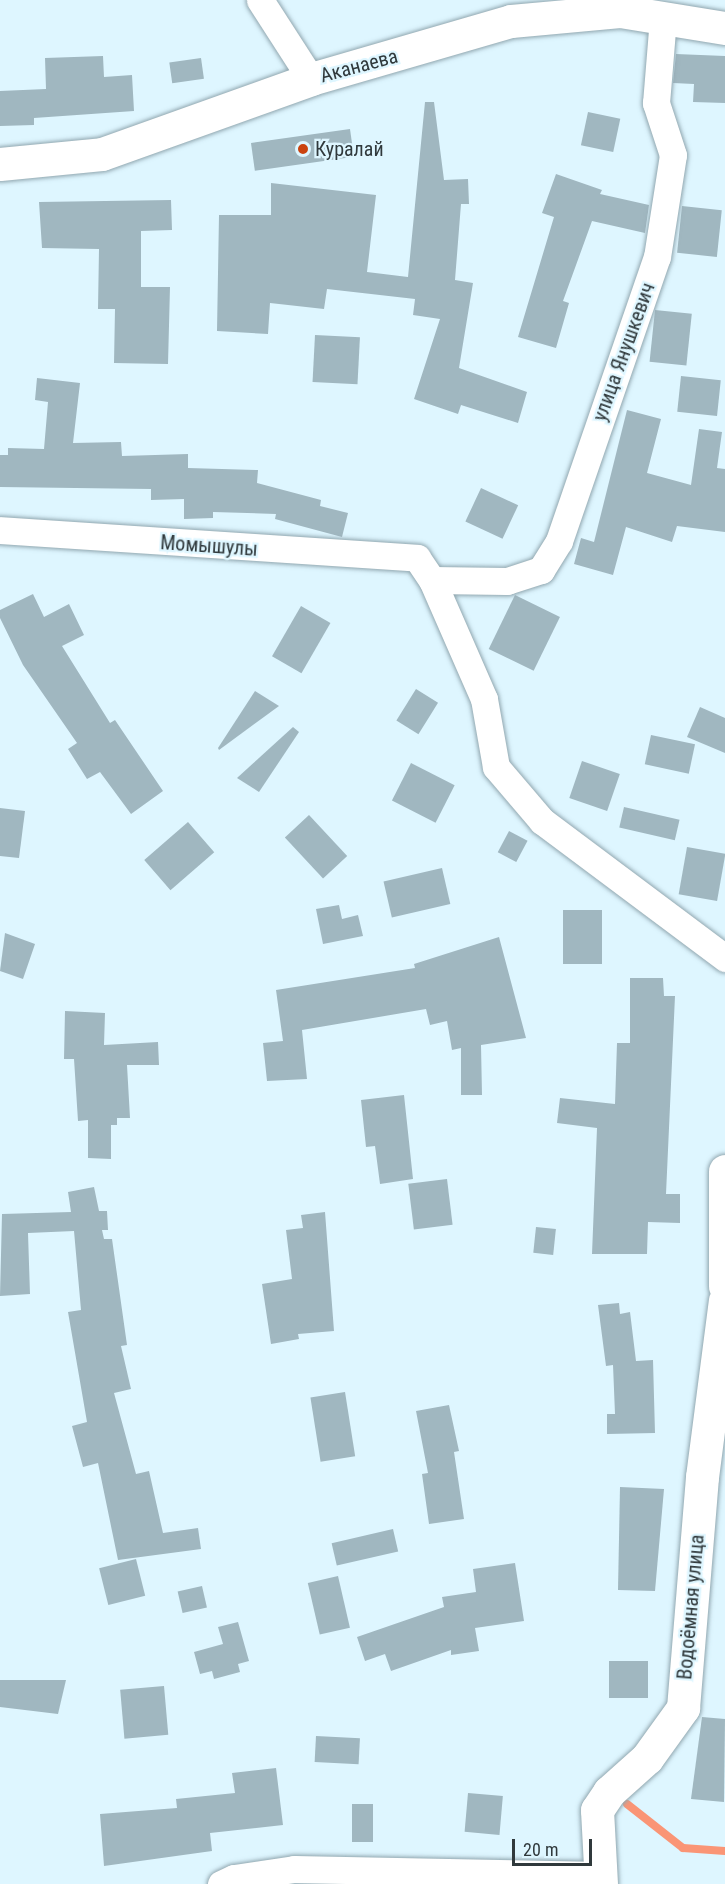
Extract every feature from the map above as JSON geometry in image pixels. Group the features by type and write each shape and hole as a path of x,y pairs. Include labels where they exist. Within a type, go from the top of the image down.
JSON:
{"street":[{"path":"260,0 311,79"},
{"name":"Аканаева","path":"0,164 102,154 509,11 620,11 725,28"},
{"name":"улица Янушкевич","path":"432,580 507,581 541,570 559,542 657,257 673,155 656,103 663,18"},
{"name":"Момышулы","path":"0,530 220,548 417,558 432,580"},
{"path":"432,580 484,699 496,767 542,821 725,958"},
{"path":"725,1171 725,1286"},
{"name":"Водоёмная улица","path":"602,1880 597,1810 609,1792 647,1758 682,1708 702,1477 725,1300"},
{"path":"221,1884 234,1878 294,1869 602,1880"}],"building":[{"path":"676,54 725,56 725,103 693,102 694,84 673,83"},
{"path":"103,56 104,77 132,75 134,111 34,118 34,125 0,126 0,91 46,89 45,58"},
{"path":"201,58 204,79 172,83 169,62"},
{"path":"425,102 434,102 444,180 468,179 469,204 461,204 455,280 473,283 459,368 527,392 518,423 461,405 458,414 414,399 440,319 413,315 415,299 327,289 324,309 270,303 268,334 217,331 219,215 271,215 271,183 376,195 367,272 408,277"},
{"path":"588,112 620,119 613,152 581,145"},
{"name":"Куралай","path":"350,129 354,157 255,171 251,143"},
{"path":"556,174 602,190 600,194 649,205 645,233 592,221 563,301 569,303 556,348 518,337 554,217 542,213"},
{"path":"171,200 172,230 141,231 141,287 170,287 168,364 114,363 115,309 98,309 99,249 42,248 39,202"},
{"path":"682,206 722,210 717,257 677,253"},
{"path":"655,310 692,314 686,366 650,362"},
{"path":"315,335 360,337 357,384 313,382"},
{"path":"681,376 721,380 717,416 677,412"},
{"path":"37,378 80,383 73,443 121,442 122,456 188,454 188,468 258,470 257,483 321,500 320,506 348,513 342,537 275,519 276,514 213,512 213,518 184,519 184,499 151,500 151,489 0,487 0,455 8,455 8,448 44,449 48,402 35,400"},
{"path":"627,410 661,419 647,473 691,485 699,429 722,432 717,468 725,469 725,532 677,526 672,542 626,527 613,575 574,564 581,538 594,542"},
{"path":"481,488 518,505 503,539 465,522"},
{"path":"33,594 44,617 69,604 84,635 62,646 110,723 115,720 163,791 131,814 100,772 87,779 68,749 77,743 23,665 0,618 0,610"},
{"path":"515,595 560,617 534,671 489,649"},
{"path":"301,606 330,623 301,673 272,656"},
{"path":"416,689 438,703 418,734 396,720"},
{"path":"255,691 279,706 219,750 218,748"},
{"path":"700,707 725,718 725,753 687,737"},
{"path":"293,727 299,732 259,792 237,778"},
{"path":"651,735 695,744 689,774 645,764"},
{"path":"582,761 620,774 607,811 569,798"},
{"path":"411,763 455,785 436,823 392,800"},
{"path":"624,807 680,820 675,840 619,827"},
{"path":"0,808 25,811 19,858 0,856"},
{"path":"309,815 347,856 323,878 285,838"},
{"path":"188,822 214,852 170,890 144,860"},
{"path":"509,831 528,841 516,862 498,852"},
{"path":"687,847 725,854 717,901 679,894"},
{"path":"442,868 450,904 392,918 384,881"},
{"path":"339,905 342,919 358,915 363,936 323,944 316,909"},
{"path":"563,910 602,910 602,964 563,964"},
{"path":"5,933 35,944 23,979 0,971"},
{"path":"499,937 526,1038 481,1045 482,1095 461,1095 461,1048 452,1050 447,1021 430,1025 426,1009 302,1030 307,1079 267,1081 263,1043 283,1041 276,990 415,968 414,964"},
{"path":"630,978 663,978 664,996 675,996 666,1194 680,1194 680,1223 648,1222 647,1254 592,1254 597,1128 557,1123 560,1098 615,1104 617,1043 630,1043"},
{"path":"65,1011 105,1013 104,1045 158,1042 159,1065 127,1065 130,1118 117,1118 117,1125 111,1125 111,1159 88,1158 88,1120 78,1121 74,1059 64,1059"},
{"path":"404,1095 413,1179 380,1184 375,1146 366,1147 361,1100"},
{"path":"447,1179 453,1225 414,1229 408,1184"},
{"path":"94,1187 99,1211 107,1211 108,1230 102,1230 104,1239 112,1239 127,1345 121,1346 131,1389 114,1393 136,1474 149,1471 163,1533 198,1528 201,1549 118,1560 98,1463 83,1467 72,1426 87,1422 68,1312 81,1310 74,1231 28,1233 30,1294 0,1296 2,1214 71,1212 68,1192"},
{"path":"325,1212 334,1331 298,1334 299,1339 271,1344 262,1284 292,1279 286,1230 303,1228 301,1215"},
{"path":"536,1227 556,1229 553,1255 533,1253"},
{"path":"619,1303 620,1314 630,1312 636,1361 653,1360 655,1433 607,1434 607,1414 615,1414 613,1365 606,1366 598,1305"},
{"path":"345,1392 355,1456 321,1462 310,1397"},
{"path":"449,1405 459,1451 454,1452 464,1519 429,1524 422,1474 428,1473 416,1411"},
{"path":"620,1487 664,1489 655,1591 618,1590"},
{"path":"393,1529 398,1551 337,1566 332,1543"},
{"path":"136,1559 145,1596 108,1605 99,1568"},
{"path":"515,1563 524,1621 475,1628 479,1651 451,1655 451,1650 391,1671 385,1654 365,1661 357,1637 444,1607 442,1597 476,1592 473,1569"},
{"path":"338,1576 350,1628 320,1635 308,1583"},
{"path":"202,1586 207,1607 183,1613 178,1592"},
{"path":"238,1622 249,1661 238,1664 240,1672 214,1679 212,1671 200,1674 194,1652 223,1644 218,1627"},
{"path":"609,1661 648,1661 648,1698 609,1698"},
{"path":"0,1680 66,1680 58,1714 0,1707"},
{"path":"164,1686 168,1735 124,1739 120,1690"},
{"path":"702,1717 725,1719 724,1802 691,1799"},
{"path":"316,1736 360,1738 359,1764 315,1762"},
{"path":"276,1768 283,1825 210,1833 212,1851 104,1866 100,1814 177,1808 176,1799 235,1793 232,1773"},
{"path":"468,1793 503,1796 499,1835 465,1832"},
{"path":"352,1804 373,1804 373,1842 352,1842"}],"waterway":[{"path":"627,1804 683,1848 725,1851"}],"place":[{"name":"Куралай","path":"303,149"}]}
